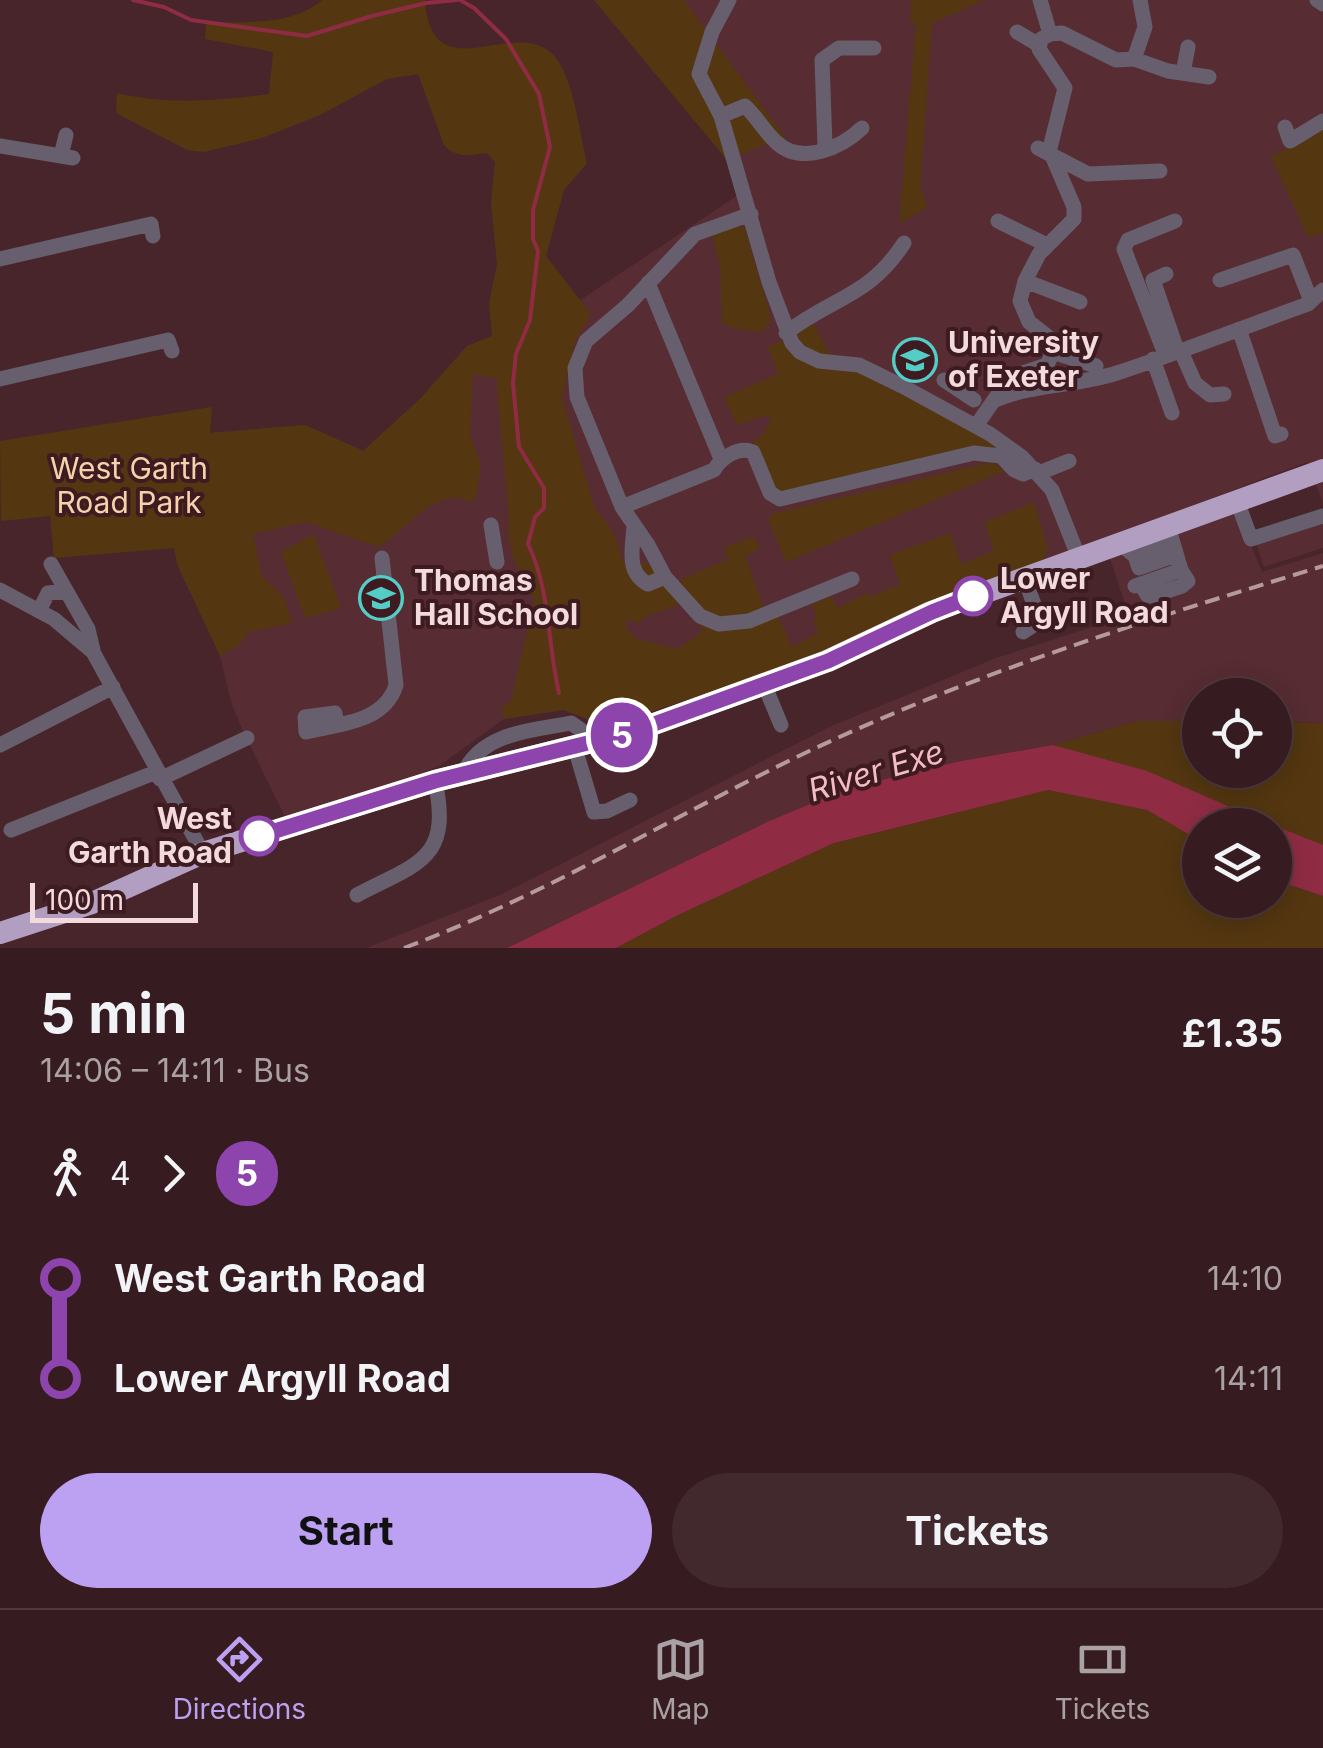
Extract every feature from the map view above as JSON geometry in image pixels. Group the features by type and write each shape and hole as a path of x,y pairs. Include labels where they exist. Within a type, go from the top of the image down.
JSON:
{"highway":[{"path":"0,933 92,904 202,852 435,781 581,746 764,684 828,661 932,612 1079,558 1136,570 1175,549 1236,502 1323,470"}],"street":[{"path":"728,0 712,32 699,74 721,116 792,343 808,356 859,366 976,426 1022,457 1052,490 1079,558"},
{"path":"976,426 1010,377 1047,364 1053,352 1052,340 1024,316 1020,300 1025,281 1047,245 1070,225 1075,213 1047,152 1065,88 1041,54 1044,39 1040,0"},
{"path":"1134,59 1145,26 1140,0"},
{"path":"1017,32 1044,39 1072,36 1116,60 1134,59 1168,71 1209,77"},
{"path":"1184,73 1188,47"},
{"path":"822,150 822,60 840,48 874,48"},
{"path":"721,116 745,106 785,150 804,154 851,139 862,128"},
{"path":"1273,150 1288,134 1323,120"},
{"path":"0,146 67,157 66,135"},
{"path":"1047,152 1088,174 1160,171"},
{"path":"751,214 695,234 628,306 586,341 574,379 583,414 622,507 664,577 700,616 727,624 759,618 852,578"},
{"path":"998,221 1047,245"},
{"path":"1175,221 1128,240 1124,249 1169,353 1195,383 1210,394 1224,394"},
{"path":"0,259 151,224"},
{"path":"786,333 811,314 850,298 868,285 890,264 904,242"},
{"path":"995,400 1012,393 1078,384 1240,328 1317,295 1293,255 1220,280"},
{"path":"1166,274 1152,280 1169,353 1172,413"},
{"path":"1025,281 1080,302"},
{"path":"648,283 721,459"},
{"path":"1240,328 1276,436 1281,434"},
{"path":"0,378 169,340"},
{"path":"1053,352 1096,366"},
{"path":"944,380 970,398 957,416"},
{"path":"622,507 714,470 721,459 751,450 770,493 780,498 974,453 1002,456 1023,474 1069,461"},
{"path":"1236,502 1251,539 1323,516"},
{"path":"491,525 497,562"},
{"path":"634,526 635,574 648,584 664,577"},
{"path":"1136,570 1175,549"},
{"path":"337,724 374,714 393,697 396,684 382,558"},
{"path":"56,565 66,592 88,629 93,652"},
{"path":"1022,632 1032,626 1036,614 1024,577"},
{"path":"0,590 39,611 93,652 202,852"},
{"path":"39,611 48,593 66,592"},
{"path":"764,684 781,725"},
{"path":"0,745 114,687"},
{"path":"11,830 247,738"},
{"path":"581,746 594,812 607,811 630,800"},
{"path":"357,895 417,864 431,851 441,823 435,781"}],"shaded area":[{"name":"University of Exeter","path":"684,0 1323,0 1323,503 1307,462 910,613 817,657 607,726 563,710 504,719 439,766 286,819 243,731 220,656 177,564 209,433 305,425 364,451 421,398 467,346 503,333 508,348 738,195 721,105 654,16"},
{"path":"1235,506 1262,572 1323,553 1323,723 1292,722 1292,678 1182,678 1182,721 1137,721 1053,745 961,761 848,788 767,822 507,948 366,948 502,894 829,727 996,658 1129,615 1108,553"},
{"path":"1323,513 1323,548 1264,567 1253,535"},
{"path":"1053,745 1147,771 1233,808 1182,808 1182,830 1147,810 1048,790 834,843 616,948 507,948 767,822 848,788 961,761"},
{"path":"1292,833 1323,845 1323,896 1292,886"}],"green space":[{"name":"West Garth Road Park","path":"322,0 425,0 431,29 444,44 462,48 526,43 546,49 566,76 587,163 564,190 546,256 591,314 575,342 562,397 594,506 614,534 624,564 650,563 679,605 646,616 639,623 626,619 626,628 636,639 677,649 702,632 699,610 680,580 728,559 724,548 753,536 760,548 745,556 768,620 778,616 792,647 818,633 812,605 830,596 838,608 868,592 870,597 900,584 890,555 950,533 961,564 994,551 984,522 1034,502 1048,550 1042,562 817,657 607,726 563,710 504,719 501,708 511,701 534,600 509,540 496,378 473,374 470,435 481,465 475,502 454,498 441,501 379,547 306,522 253,534 262,577 284,597 292,623 249,632 239,645 220,656 177,564 174,548 54,558 50,516 1,521 0,441 212,407 210,433 305,425 363,451 421,398 467,346 492,336 489,303 497,264 491,202 495,162 487,153 459,154 444,145 418,74 387,79 320,115 262,138 204,152 187,150 116,113 117,93 193,101 269,94 273,52 205,39 206,23 282,19"},
{"path":"594,0 684,0 785,137 727,160"},
{"path":"911,0 985,0 932,23 920,187 927,207 899,224 916,24 910,22"},
{"path":"1323,128 1323,233 1308,237 1271,157"},
{"path":"736,226 746,229 771,322 762,332 722,323 720,266 711,231"},
{"path":"810,318 829,352 830,367 857,372 1001,446 1002,453 786,495 773,488 753,441 763,434 770,421 768,415 737,425 724,397 778,374 768,347 787,342 795,328"},
{"path":"992,462 1005,471 786,562 768,520 772,514"},
{"path":"314,534 341,608 305,618 281,552"},
{"path":"1137,721 1182,721 1182,788 1292,788 1292,722 1323,723 1323,845 1292,834 1292,808 1234,808 1053,745"},
{"path":"1048,790 1147,810 1182,830 1182,918 1292,918 1292,886 1323,896 1323,948 616,948 834,843"}],"waterway":[{"path":"133,0 164,7 191,20 307,36 426,3 457,0"},
{"path":"460,0 506,39 539,94 550,147 533,210 533,239 538,251 530,320 516,354 513,383 519,447 544,488 544,508 535,517 528,544 545,599 559,693"}],"railway":[{"path":"404,948 519,899 796,757 910,706 1085,641 1323,566"}],"bus line":[{"name":"5","path":"259,836 435,781 632,732 828,661 973,596"}],"place":[{"name":"University of Exeter","path":"915,360"},
{"name":"Lower Argyll Road","path":"973,596"},
{"name":"Thomas Hall School","path":"381,598"},
{"name":"West Garth Road","path":"259,836"}],"water label":[{"name":"River Exe","path":"876,771"}]}
